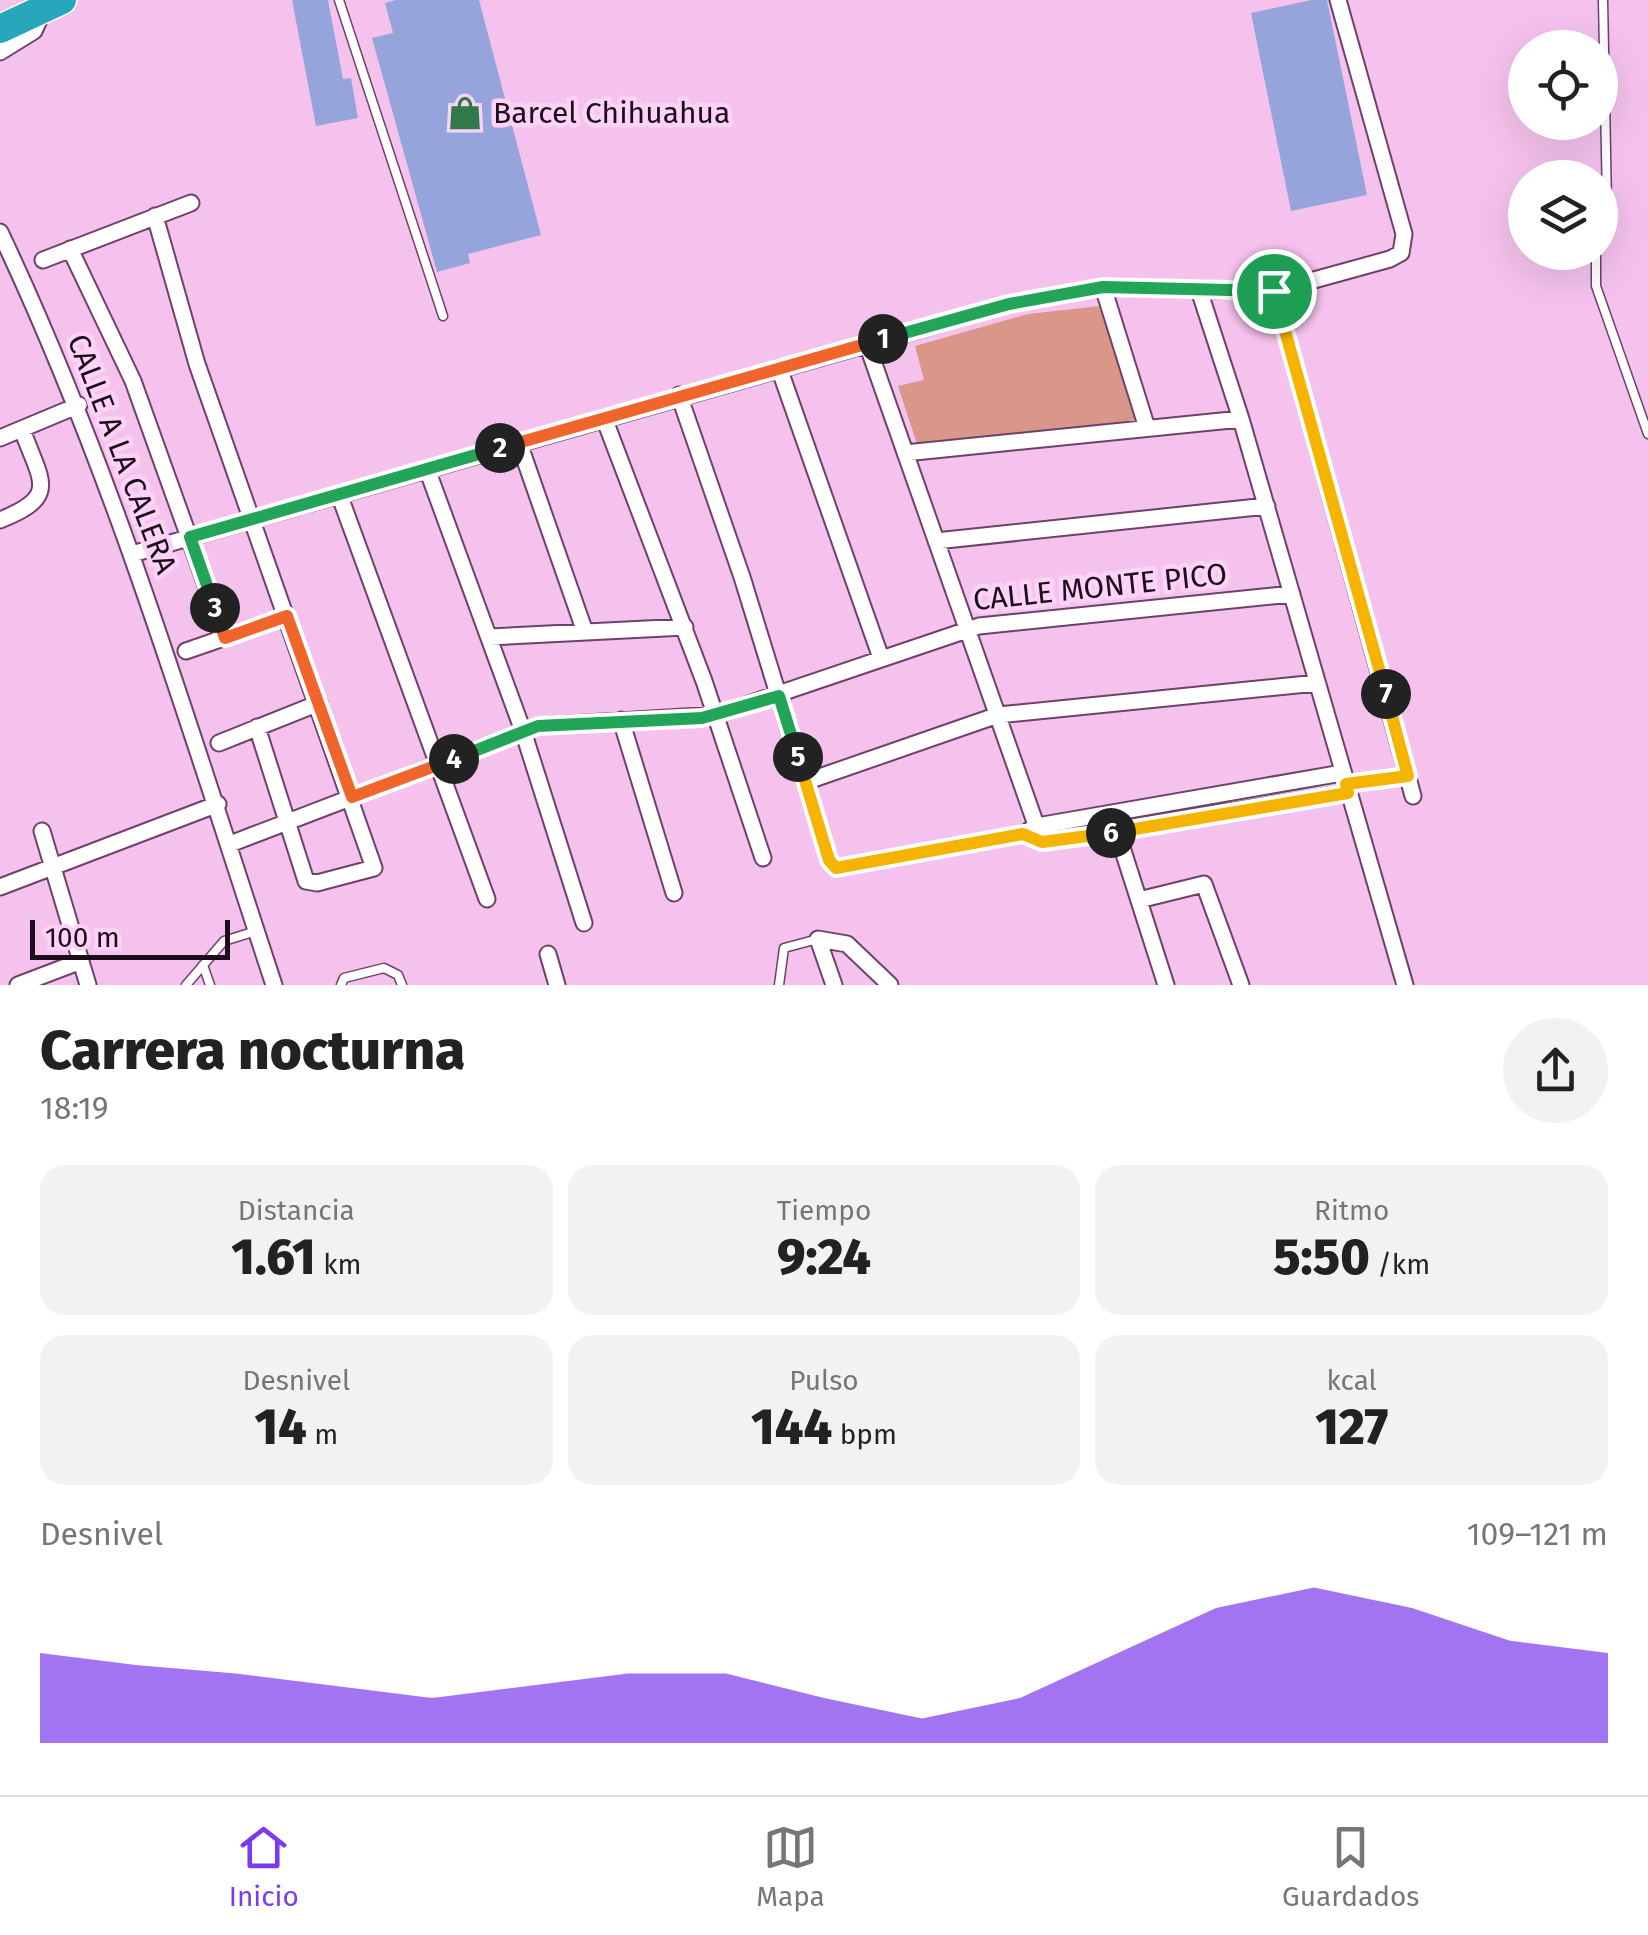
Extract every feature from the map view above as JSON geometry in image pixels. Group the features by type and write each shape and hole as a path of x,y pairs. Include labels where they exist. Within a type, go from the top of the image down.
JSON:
{"highway":[{"path":"0,29 53,4"}],"street":[{"path":"132,554 1009,304 1103,287 1274,291 1390,259 1404,244 1338,0"},
{"path":"0,52 34,31 53,4"},
{"path":"43,260 191,203"},
{"path":"155,216 197,364 375,864 370,870 308,883 258,728"},
{"name":"CALLE A LA CALERA","path":"0,232 78,406 132,554 218,804 274,985"},
{"path":"70,249 133,381 225,638"},
{"path":"1103,287 1148,428"},
{"path":"1199,290 1241,419 1405,985"},
{"path":"1274,291 1414,796"},
{"path":"867,344 998,716 1030,830 1042,842 1118,832 1345,784"},
{"path":"779,368 881,658"},
{"path":"679,396 829,860 836,868 1030,830 1345,784"},
{"path":"0,438 78,406"},
{"path":"604,418 685,628 763,858"},
{"path":"905,453 1241,419"},
{"path":"0,520 28,509 40,496 41,484 22,429"},
{"path":"519,443 585,632"},
{"path":"427,469 523,731 584,922"},
{"path":"338,494 488,899"},
{"path":"936,540 1266,506"},
{"name":"CALLE MONTE PICO","path":"230,844 523,731 716,715 966,628 1292,594"},
{"path":"186,651 287,616"},
{"path":"490,637 685,628"},
{"path":"805,782 998,716 1317,684"},
{"path":"219,743 318,703"},
{"path":"621,720 674,892"},
{"path":"0,888 218,804"},
{"path":"42,831 88,985"},
{"path":"1118,832 1166,985"},
{"path":"1140,900 1204,884 1241,985"},
{"path":"834,985 818,939 846,944 890,985"},
{"path":"548,954 557,985"},
{"path":"18,985 81,960"}],"lane":[{"path":"339,0 443,316"},
{"path":"1603,0 1606,160"},
{"path":"1596,270 1596,286 1648,434"},
{"path":"186,985 224,941 256,931"},
{"path":"778,985 784,948 818,939"},
{"path":"203,965 210,985"},
{"path":"341,985 344,978 384,968 398,975 402,985"}],"path":[{"path":"1345,784 1408,776"}],"shaded area":[{"path":"1100,306 1138,420 917,444 898,386 924,380 915,346 1028,314"}],"building":[{"path":"292,0 328,0 343,79 351,78 358,118 316,126"},
{"name":"Barcel Chihuahua","path":"479,0 541,235 468,254 470,263 437,272 372,38 393,33 385,3"},
{"path":"1327,0 1367,195 1291,211 1251,13"}],"place":[{"name":"Barcel Chihuahua","path":"465,113"}],"route":[{"path":"1103,287 1274,291 1408,776 1346,784 1348,793 1042,842 1023,834 952,844 836,868 829,860 779,696 702,718 538,726 352,797 287,616 225,638 190,537 1009,304 1103,287"}]}
